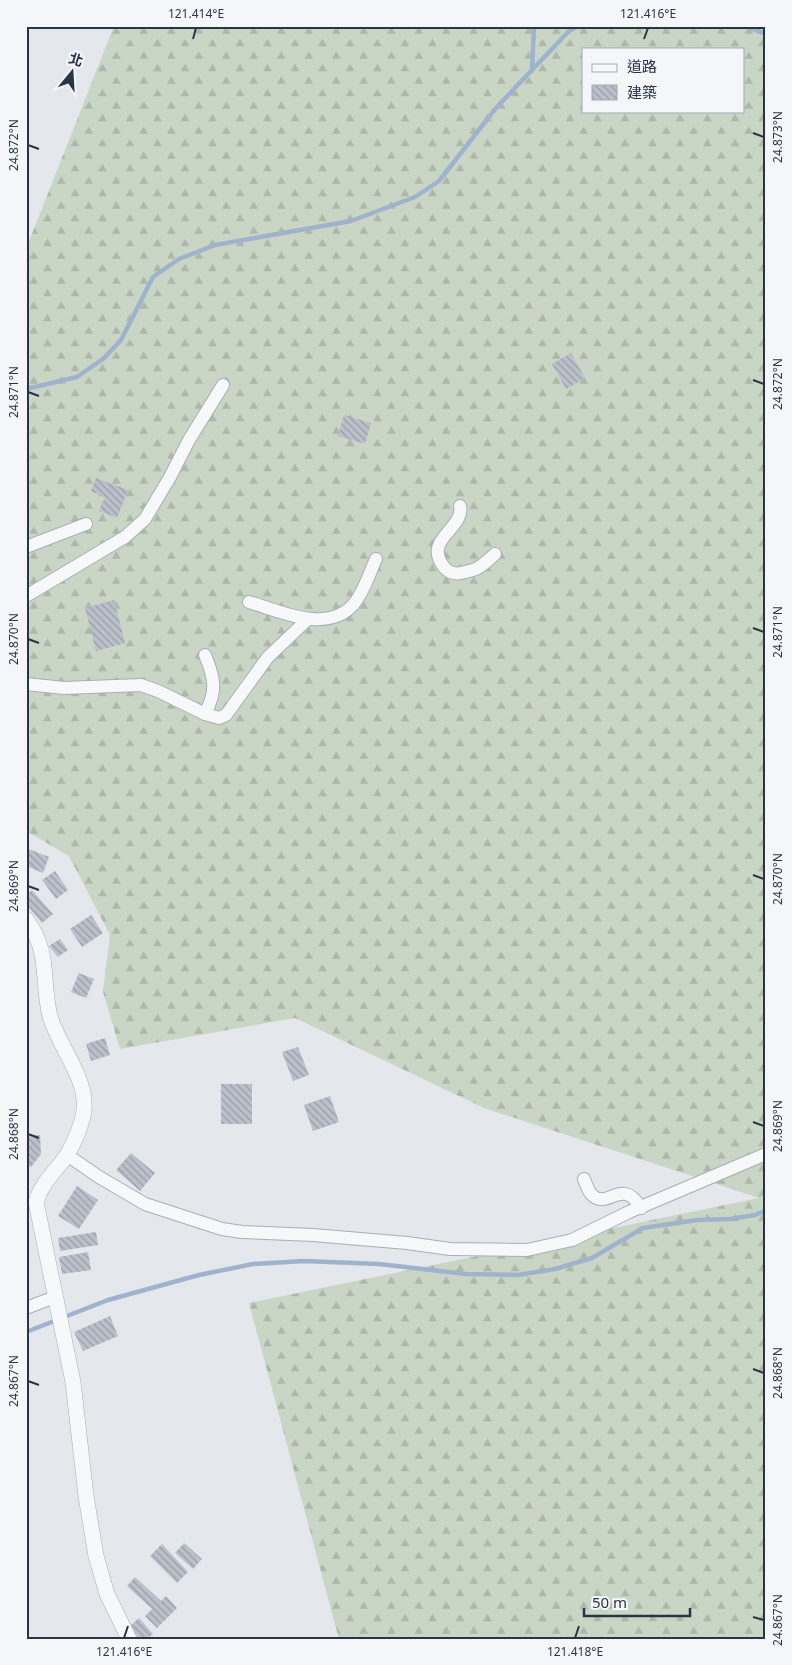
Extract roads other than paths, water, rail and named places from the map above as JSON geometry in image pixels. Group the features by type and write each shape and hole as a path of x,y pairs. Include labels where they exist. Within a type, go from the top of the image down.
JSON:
{"street":[{"path":"26,596 125,537 144,519 223,385"},
{"path":"460,506 461,512 458,519 442,539 438,550 438,557 446,569 452,573 468,572 477,569 495,554"},
{"path":"26,547 86,524"},
{"path":"249,602 308,619 331,617 352,606 360,595 376,559"},
{"path":"26,684 64,688 140,685 158,691 205,714 219,718 226,715 268,657 308,619"},
{"path":"205,655 211,670 214,690 205,714"},
{"path":"26,919 40,942 44,957 47,1000 51,1018 59,1040 78,1079 84,1098 81,1123 67,1155 43,1185 36,1202 73,1382 86,1496 96,1556 107,1594 129,1639"},
{"path":"67,1155 99,1177 145,1204 222,1229 407,1243 450,1249 527,1250 572,1240 640,1208 766,1154"},
{"path":"584,1179 590,1193 594,1196 607,1198 627,1193 632,1195 640,1208"},
{"path":"26,1308 57,1304"}],"waterway":[{"path":"532,71 534,26"},
{"path":"26,389 77,377 103,359 121,340 153,277 179,259 215,245 351,221 415,197 439,181 496,108 569,31 578,26"},
{"path":"745,26 766,34"},
{"path":"26,1332 108,1300 199,1275 253,1264 304,1261 379,1264 466,1274 518,1275 555,1269 592,1258 643,1228 697,1220 730,1219 755,1215 766,1210"}]}
